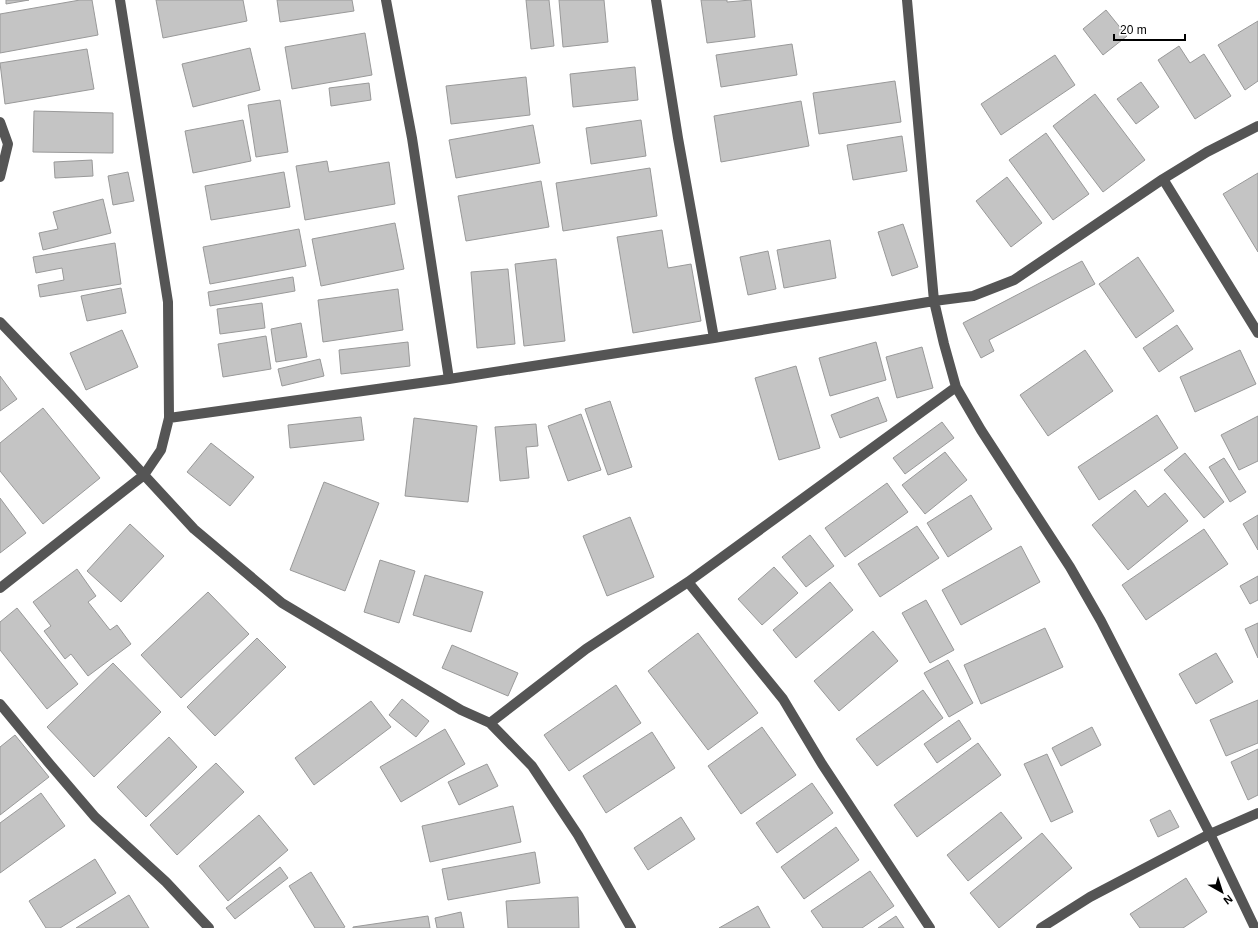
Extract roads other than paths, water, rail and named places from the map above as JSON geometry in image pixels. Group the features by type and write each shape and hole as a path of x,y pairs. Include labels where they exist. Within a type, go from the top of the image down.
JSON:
{"street":[{"path":"0,588 144,475 161,450 169,418 168,302 120,0"},
{"path":"386,0 412,138 449,379"},
{"path":"656,0 678,138 714,338"},
{"path":"908,0 934,301 956,387 981,430 1070,567 1101,621 1210,834 1255,928"},
{"path":"0,122 8,144 0,177"},
{"path":"169,418 449,379 973,296 1014,280 1163,179 1207,152 1258,126"},
{"path":"1163,179 1258,332"},
{"path":"0,322 194,530 282,603 461,710 490,723 532,766 578,835 631,928"},
{"path":"490,723 586,648 688,582 956,387"},
{"path":"688,582 783,699 822,764 930,928"},
{"path":"0,704 95,817 166,882 209,928"},
{"path":"1041,928 1090,897 1210,834 1258,813"}]}
